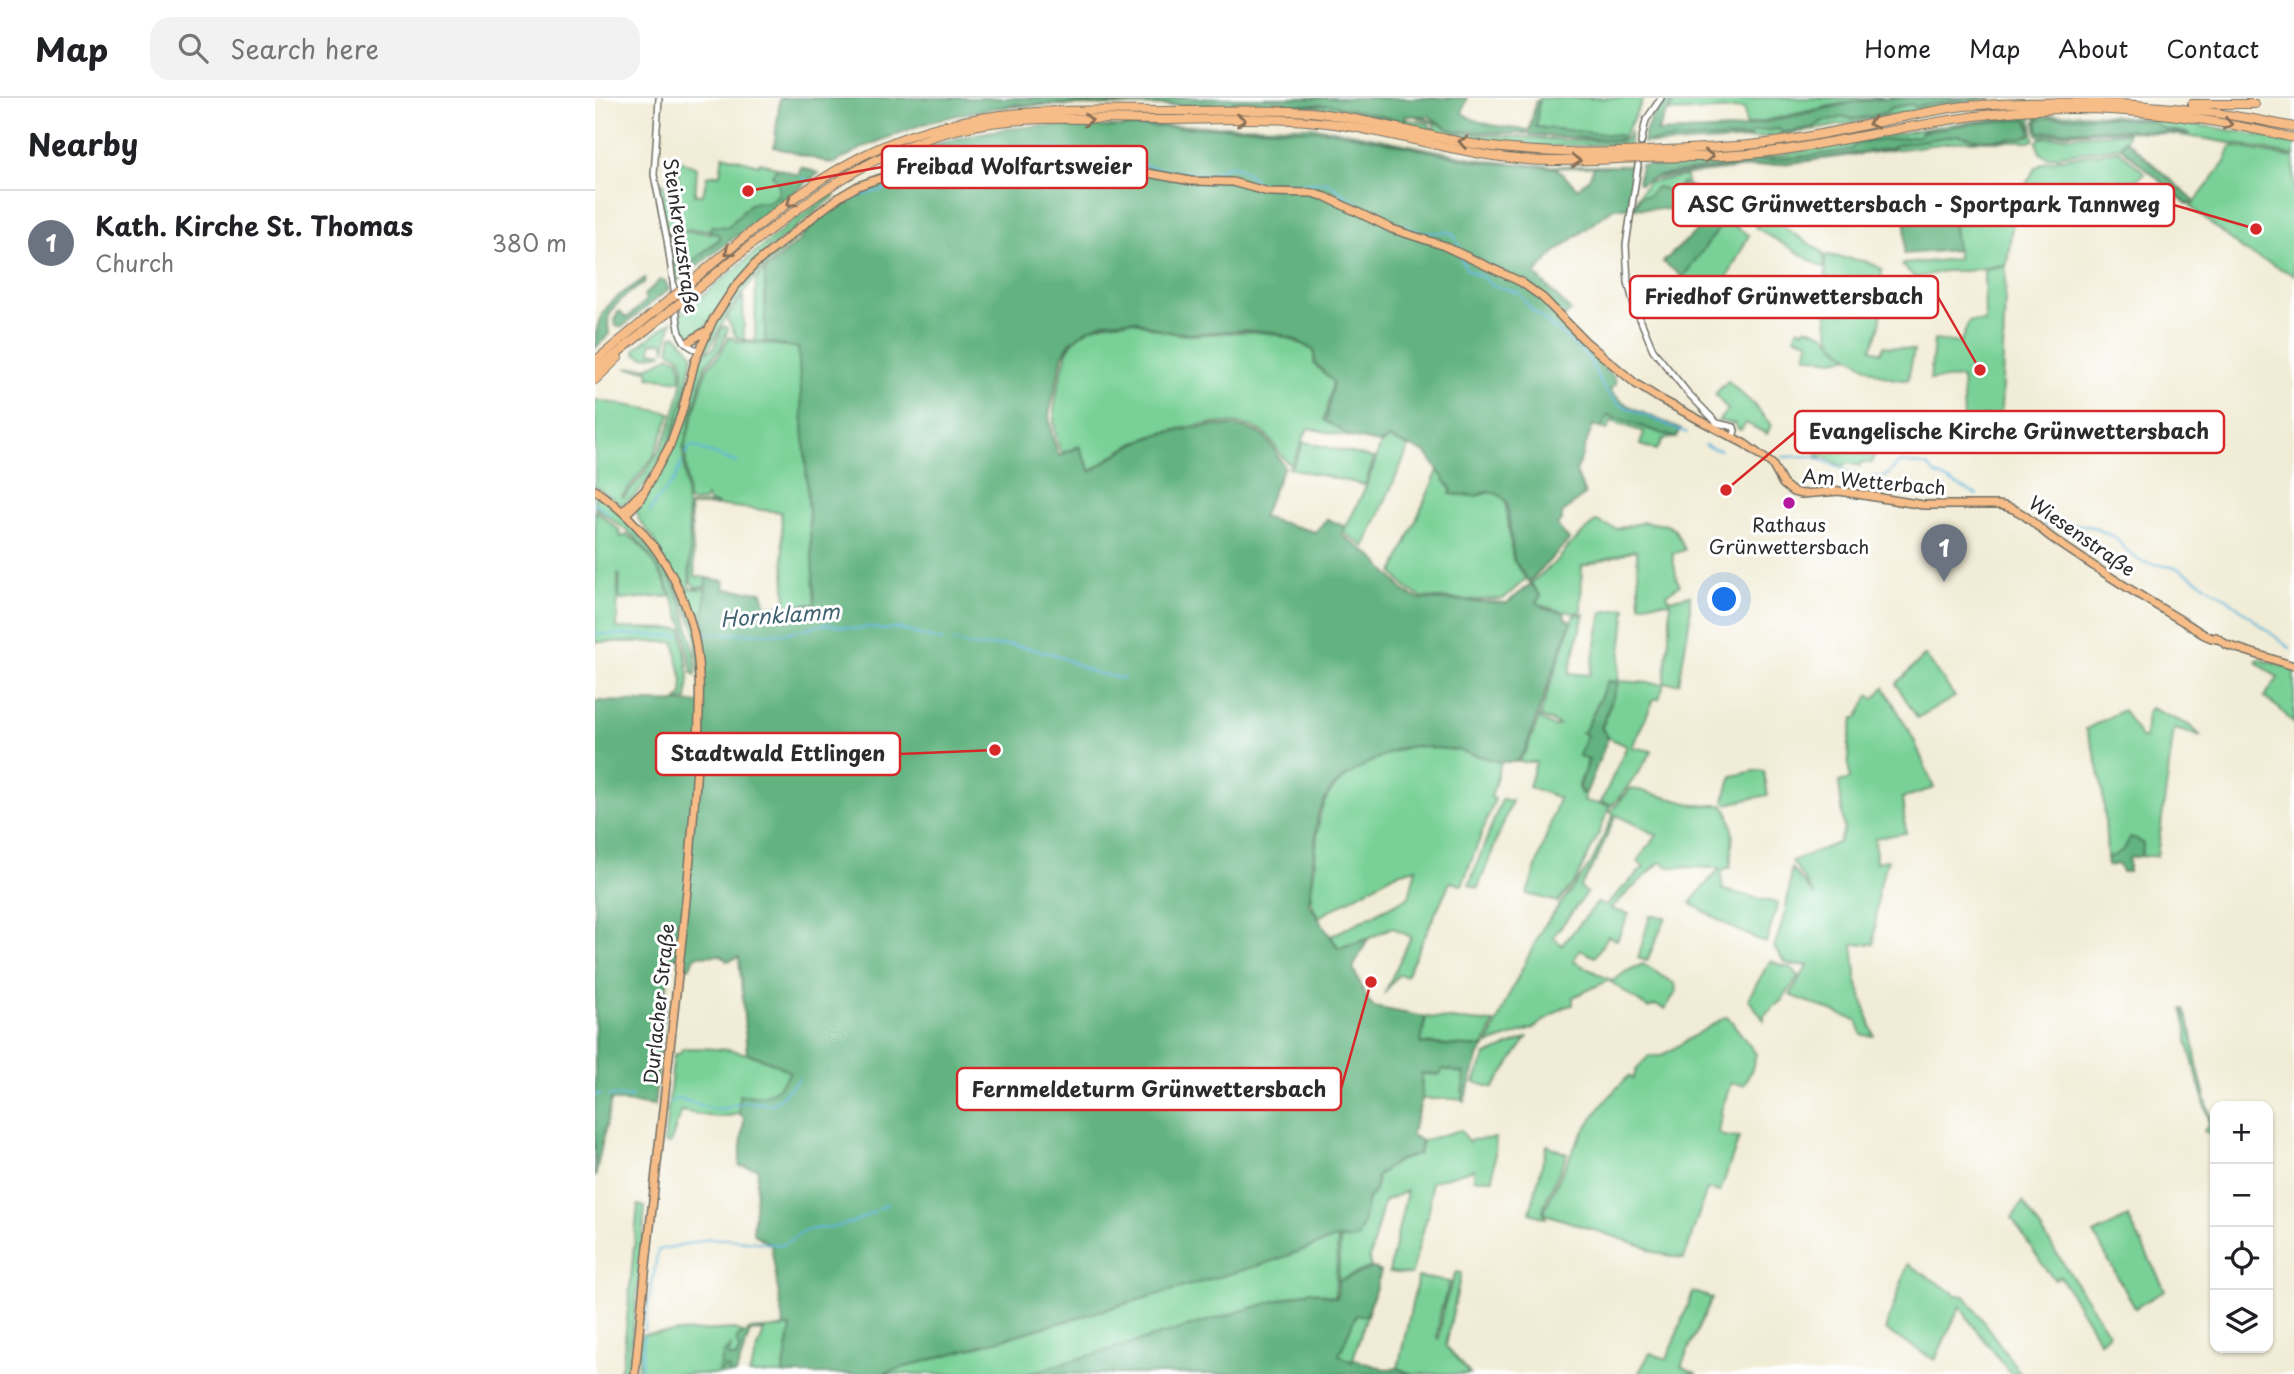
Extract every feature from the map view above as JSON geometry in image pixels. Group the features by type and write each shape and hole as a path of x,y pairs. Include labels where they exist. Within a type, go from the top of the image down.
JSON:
{"highway":[{"path":"595,361 764,222 821,180 860,157 904,137 965,119 1022,111 1311,112 1350,117 1471,144 1574,151 1754,144 1923,113 2004,102 2098,99 2171,104 2255,104"},
{"path":"2171,104 2294,127"},
{"path":"595,371 791,213 842,178 888,154 923,140 965,128 1000,122 1319,122 1469,153 1544,161 1758,153 1961,117 2047,109 2103,109 2171,115 2220,122 2294,138"},
{"path":"595,380 628,350 640,335"}],"main road":[{"name":"Am Wetterbach","path":"644,491 670,445 699,349 708,330 725,300 750,269 831,203 866,183 969,154 992,151 1034,152 1191,181 1235,183 1269,192 1312,193 1322,196 1392,229 1454,251 1532,289 1610,364 1642,388 1733,437 1769,462 1786,487 1798,493 1835,491 1919,504 1981,505"},
{"path":"690,341 708,330"},
{"name":"Durlacher Straße","path":"595,490 625,513 659,552 687,608 695,637 698,664 694,827 635,1374"},
{"path":"625,513 634,507 644,491"},
{"path":"625,513 644,491"},
{"name":"Wiesenstraße","path":"1981,505 2002,505 2020,512 2056,540 2193,627 2223,642 2294,666"},
{"path":"634,507 638,526"}],"street":[{"name":"Steinkreuzstraße","path":"659,98 654,175 669,250 678,327 684,342 699,349"},
{"path":"1641,143 1646,120 1661,98"},
{"path":"1638,165 1626,244 1628,282 1633,302 1655,353 1689,395 1715,421 1734,427 1733,437"},
{"name":"Steinkreuzstraße","path":"681,335 699,349"}],"green space":[{"path":"780,98 1467,98 1462,113 1469,117 1493,125 1527,130 1526,134 1457,131 1429,116 1406,116 1404,121 1331,105 1018,104 923,124 864,147 833,164 774,147"},
{"path":"1539,98 1644,98 1624,136 1535,127"},
{"path":"1664,98 1674,98 1657,132 1735,129 1855,102 1892,98 1968,98 1915,107 1911,104 1891,108 1873,116 1853,119 1845,117 1821,122 1815,127 1782,133 1779,129 1753,132 1745,137 1643,143 1653,114"},
{"path":"1676,98 1884,98 1853,101 1746,125 1744,109 1669,112"},
{"path":"1968,98 1992,98 1780,135 1708,142 1650,143 1745,137 1752,132 1779,129 1782,133 1815,127 1821,122 1845,117 1853,119 1873,116 1891,108 1911,104 1915,107"},
{"path":"1536,101 1539,102 1536,127 1624,136 1623,139 1530,135"},
{"path":"1031,103 1331,105 1429,124 1434,129 1432,122 1417,118 1423,118 1459,133 1619,141 1625,140 1630,133 1629,144 1550,146 1495,142 1316,107 1053,105 993,108"},
{"path":"2092,114 2219,128 2294,143 2294,156 2211,140 2148,132 2037,134 2035,121 2037,120 2037,128 2041,133 2100,129 2191,134 2165,129 2151,121 2106,117 2041,119 2035,115"},
{"path":"2031,115 2032,141 1962,141 1653,178 1890,149 1897,145 1959,135 1980,140 2029,136 2031,127 2028,119 1936,129 1925,131 1920,136 1859,143 1854,145 1853,149 1803,156 1651,167 1648,165 1770,157 1945,125"},
{"path":"2051,117 2106,117 2151,121 2165,129 2191,134 2111,129 2039,132 2037,120"},
{"path":"2027,119 2031,134 2021,138 1980,140 1959,135 1897,145 1890,149 1778,164 1686,171 1641,184 1638,182 1641,165 1652,167 1803,156 1852,149 1859,143 1919,136 1921,132 1967,124"},
{"path":"1123,125 1314,127 1488,161 1553,166 1627,166 1539,168 1492,164 1333,131 1153,128"},
{"path":"1035,126 1333,131 1481,162 1556,168 1578,189 1589,178 1594,167 1635,165 1629,208 1614,208 1554,253 1535,274 1571,311 1561,321 1615,378 1616,384 1610,390 1633,408 1681,429 1676,438 1608,415 1601,428 1593,425 1576,472 1585,494 1562,514 1562,521 1557,525 1569,540 1529,582 1514,560 1507,503 1504,499 1489,492 1477,496 1451,494 1452,490 1426,453 1390,438 1379,443 1354,438 1326,421 1333,382 1315,363 1314,350 1296,340 1273,332 1242,330 1190,334 1163,331 1134,320 1104,322 1085,331 1070,343 1063,355 1049,415 1059,456 1079,447 1091,472 1132,445 1178,430 1217,426 1250,430 1266,439 1284,466 1262,517 1315,532 1327,519 1344,526 1342,535 1372,556 1406,593 1419,599 1507,603 1531,584 1540,596 1537,602 1544,608 1564,612 1565,618 1571,621 1525,750 1516,762 1501,762 1457,750 1414,746 1397,749 1342,779 1331,789 1318,813 1309,904 1338,948 1368,939 1353,968 1367,999 1374,1007 1425,1017 1421,1044 1485,1047 1479,1055 1464,1102 1464,1073 1443,1069 1439,1074 1421,1073 1422,1099 1411,1135 1421,1140 1419,1154 1397,1161 1377,1176 1375,1191 1368,1198 1363,1225 1358,1237 1352,1240 1336,1238 1267,1263 881,1374 783,1374 791,1327 784,1327 771,1245 753,1233 758,1168 739,1166 744,1118 739,1113 739,1095 769,1094 790,1072 747,1053 739,957 727,961 721,955 696,956 689,968 683,967 683,957 670,958 654,1106 611,1100 595,1178 595,701 701,703 706,578 725,581 724,589 762,592 766,606 815,604 798,348 765,342 765,270 797,243 818,218 848,197 911,177 908,166 892,170 884,167 887,163 959,138"},
{"path":"2127,133 2119,147 2049,157 2040,152 2037,141 2041,138"},
{"path":"2126,140 2193,200 2191,204 2187,204 2121,147"},
{"path":"2233,146 2294,158 2294,275 2244,251 2191,207 2225,162"},
{"path":"2119,150 2145,173 2093,217 2057,199 2024,188 2035,168 2047,161"},
{"path":"723,155 777,168 772,175 778,182 779,194 767,203 748,206 728,227 711,226 710,230 676,229 675,224 674,229 667,228 657,184 663,183 666,197 673,196 673,186 678,186 679,160 697,168 695,195 703,195 707,176 720,174"},
{"path":"801,167 819,173 676,282 668,233 671,231 680,266 689,264 720,239 718,234 710,232 711,226 728,227 750,204 767,203 779,194 778,182 772,175 777,168 798,175"},
{"path":"1686,176 1687,184 1683,183 1680,187 1691,195 1695,203 1657,187 1648,196 1641,196 1633,208 1648,182"},
{"path":"1683,183 1718,208 1725,220 1683,277 1663,262 1701,227 1685,210 1634,208 1641,196 1648,196 1657,187 1695,203 1691,195 1680,187"},
{"path":"2014,189 2020,191 2007,264 1966,271 1944,271 1916,278 1902,266 1958,259 1951,199"},
{"path":"832,194 835,196 766,251 697,337 686,337 680,326 679,315 792,222"},
{"path":"1761,215 1822,252 1825,269 1755,227"},
{"path":"1952,215 1957,250 1904,254 1906,220"},
{"path":"814,220 752,281 728,313 706,350 704,347 713,326 735,291 764,261"},
{"path":"1725,220 1749,235 1721,290 1717,288 1711,295 1683,277"},
{"path":"671,231 715,233 720,238 689,264 680,267"},
{"path":"1827,255 1869,262 1882,269 1881,320 1871,348 1880,353 1884,346 1914,350 1908,380 1879,374 1834,343 1829,332 1827,312"},
{"path":"2006,266 2001,412 1998,415 1964,419 1962,378 1930,380 1934,340 1960,343 1969,321 1985,322 1984,269"},
{"path":"765,270 765,342 742,340 735,334 727,320 728,316 743,296 744,339 755,341 756,280"},
{"path":"645,278 644,283 614,307 608,319 609,335 595,348 598,323 608,306"},
{"path":"660,280 665,281 669,289 622,327 616,326 615,318 618,312 628,317 646,301 644,295"},
{"path":"672,321 665,349 663,342 651,343 651,352 662,354 643,357 635,353 636,348"},
{"path":"1133,321 1184,335 1267,333 1297,342 1314,351 1314,364 1333,382 1324,420 1353,438 1308,428 1290,464 1265,434 1253,427 1237,424 1199,425 1146,438 1091,471 1079,446 1062,453 1054,428 1057,390 1067,351 1080,335 1095,326"},
{"path":"725,326 728,329 720,349 705,366 683,449 690,545 689,588 706,590 701,687 695,628 652,536 639,520 637,512 657,476 700,355 714,348"},
{"path":"1806,327 1826,335 1849,357 1832,360 1806,356 1809,341 1794,337 1798,328 1804,331"},
{"path":"676,335 693,357 677,422 666,450 645,484 621,504 595,486 595,400 671,413 653,458 622,496 624,497 655,458 676,408 683,368 681,358 669,350 672,336"},
{"path":"731,337 739,342 798,347 815,604 786,606 781,512 724,506 690,506 719,504 709,502 706,497 704,501 688,500 685,444 707,368"},
{"path":"670,356 679,360 680,381 649,377 648,370 626,368 649,367"},
{"path":"1728,381 1771,425 1767,434 1746,423 1741,430 1735,424 1718,421 1728,410 1715,394"},
{"path":"1608,416 1676,438 1663,439 1657,450 1640,445 1644,432 1611,421 1607,430 1601,428"},
{"path":"1390,439 1409,447 1365,547 1343,532 1365,489 1381,443"},
{"path":"1304,442 1374,458 1365,485 1288,468 1294,463"},
{"path":"1821,442 1874,456 1872,463 1861,462 1860,466 1847,463 1843,467 1822,456 1820,458 1816,456"},
{"path":"1438,470 1451,490 1450,494 1473,496 1496,493 1505,500 1513,560 1526,579 1503,599 1421,597 1406,588 1393,573"},
{"path":"595,493 644,539 668,575 685,616 694,652 696,675 692,673 684,626 665,579 635,537 595,507"},
{"path":"690,506 695,576 706,578 706,587 695,587 691,582"},
{"path":"595,510 619,530 621,537 627,535 641,546 659,570 671,596 619,600 618,574 617,628 682,629 689,677 687,700 676,701 682,696 683,680 675,642 595,642"},
{"path":"1596,521 1616,529 1644,522 1667,525 1675,530 1685,550 1672,554 1680,585 1667,594 1669,600 1690,595 1690,618 1679,683 1664,683 1670,603 1640,605 1635,550 1582,566 1581,612 1558,610 1537,602 1541,596 1531,583"},
{"path":"1626,608 1618,681 1664,684 1659,699 1654,699 1632,747 1652,751 1612,805 1601,802 1627,746 1609,738 1602,728 1618,683 1608,680 1584,733 1580,732 1587,735 1579,756 1588,760 1578,788 1581,794 1586,792 1584,801 1610,806 1576,880 1558,902 1527,894 1559,798 1529,787 1536,762 1518,762 1526,751 1539,718 1554,727 1559,725 1540,716 1574,615 1584,614 1569,673 1590,675 1602,612"},
{"path":"1925,655 1955,697 1917,718 1896,684"},
{"path":"2258,659 2294,669 2294,724 2264,697 2278,678 2256,662"},
{"path":"1608,681 1618,683 1601,728 1608,738 1587,791 1581,793 1579,788 1589,760 1579,756 1587,735 1584,733"},
{"path":"1884,687 1914,740 1934,788 1902,798 1906,833 1875,838 1876,862 1888,860 1878,890 1874,944 1853,944 1857,982 1874,1036 1862,1035 1857,1021 1790,995 1808,965 1788,964 1774,947 1786,908 1791,868 1815,896 1792,861 1838,843 1844,830 1839,782 1850,779 1849,748 1854,718 1857,718 1869,695 1874,699"},
{"path":"2151,708 2189,725 2201,736 2174,729 2157,856 2142,856 2143,844 2126,848 2107,858 2100,776 2086,729 2123,710 2141,738 2145,738 2147,713"},
{"path":"1414,746 1457,750 1501,762 1491,798 1495,799 1462,885 1450,882 1406,976 1398,975 1384,994 1411,937 1392,927 1368,939 1339,948 1331,936 1409,897 1416,868 1395,874 1319,917 1311,898 1318,831 1321,811 1334,788 1359,768 1387,754"},
{"path":"1764,771 1768,795 1727,804 1724,800 1732,776"},
{"path":"1631,788 1695,805 1723,805 1730,819 1732,835 1730,868 1726,868 1721,874 1723,890 1778,903 1766,943 1690,903 1720,868 1669,867 1660,862 1610,909 1629,914 1617,940 1608,936 1595,957 1580,950 1573,961 1610,980 1573,997 1573,1005 1564,1007 1532,1029 1488,1044 1542,929 1592,862 1614,814 1610,812","holes":["1616,815 1657,835 1637,861 1644,867 1605,906 1598,902 1562,945 1553,937 1587,893 1580,887 1595,863"]},
{"path":"1502,799 1512,801 1478,888 1469,885"},
{"path":"2130,837 2143,844 2142,856 2129,858 2129,872 2122,872 2118,864 2108,866 2107,858 2121,851"},
{"path":"1650,916 1666,917 1647,961 1638,958"},
{"path":"1770,961 1793,969 1799,976 1782,1000 1764,1015 1764,1020 1748,999"},
{"path":"1643,964 1675,984 1676,992 1665,1009 1656,1005 1648,1008 1611,982"},
{"path":"2182,1009 2191,1029 2210,1116 2210,1133 2204,1131 2209,1123 2208,1116 2187,1041"},
{"path":"1426,1017 1494,1023 1484,1047 1421,1043"},
{"path":"1728,1017 1756,1054 1744,1085 1731,1083 1720,1114 1718,1132 1723,1136 1739,1138 1720,1192 1707,1189 1684,1259 1654,1252 1649,1248 1545,1214 1579,1138 1614,1091 1629,1076 1633,1079 1637,1068 1649,1056 1661,1056"},
{"path":"1527,1038 1493,1088 1474,1082 1486,1055"},
{"path":"683,1048 738,1052 763,1059 790,1072 769,1094 739,1095 739,1113 717,1117 681,1111 670,1144 664,1143 674,1054 679,1054"},
{"path":"1443,1069 1464,1074 1462,1099 1422,1099 1422,1074 1439,1075"},
{"path":"1461,1130 1469,1143 1471,1140 1496,1138 1493,1179 1474,1179 1474,1169 1431,1182 1430,1206 1411,1275 1389,1272 1407,1191 1384,1201 1369,1260 1371,1267 1338,1281 1340,1239 1355,1237 1362,1228 1369,1198 1376,1189 1377,1176 1398,1161 1419,1154 1422,1141"},
{"path":"1547,1145 1567,1154 1545,1203 1543,1211 1546,1218 1530,1213"},
{"path":"2023,1202 2109,1333 2100,1342 2060,1276 2055,1279 2047,1271 2012,1218"},
{"path":"638,1205 645,1207 641,1259 627,1374 619,1374 623,1360"},
{"path":"2128,1217 2165,1290 2135,1308 2094,1234"},
{"path":"1336,1238 1335,1297 1310,1291 1027,1374 881,1374 1267,1263"},
{"path":"1908,1264 1957,1295 1965,1296 2021,1374 2011,1374 1960,1306 1935,1360 1885,1330"},
{"path":"1373,1268 1381,1272 1367,1315 1356,1315 1339,1355 1352,1362 1353,1359 1385,1369 1398,1368 1411,1374 1027,1374 1310,1291 1337,1298 1338,1281"},
{"path":"1456,1272 1461,1273 1446,1346 1470,1374 1411,1374 1398,1368 1418,1277 1450,1282 1441,1309 1437,1337 1439,1339 1444,1306"},
{"path":"1693,1292 1712,1298 1681,1366 1697,1374 1638,1374 1650,1353 1667,1359"},
{"path":"1356,1315 1367,1315 1352,1362 1339,1355"},
{"path":"791,1327 783,1374 749,1374 764,1331 748,1330"},
{"path":"734,1329 742,1333 738,1337 740,1347 736,1358 728,1356 730,1348 722,1371 726,1367 729,1369 728,1374 637,1374 643,1334"},
{"path":"750,1332 736,1374 728,1374 729,1369 726,1367 718,1371 725,1351 731,1346 728,1356 736,1358 740,1348 737,1339 741,1334"}],"waterway":[{"path":"1041,148 1205,175 1229,166 1240,168 1261,185 1327,182 1360,205 1397,224 1422,232 1450,232 1456,238 1459,250"},
{"path":"848,196 855,197 909,183 952,176 1012,156"},
{"path":"802,178 810,181"},
{"path":"1459,255 1467,270 1492,285 1519,293 1531,309 1583,352 1604,389 1619,404 1687,433"},
{"path":"686,454 691,445 737,463"},
{"path":"1705,445 1721,450"},
{"path":"1783,457 1812,456 1857,475"},
{"path":"650,512 674,481 682,461"},
{"path":"1871,477 1885,477 1903,462 1928,466 1935,474 1977,495"},
{"path":"595,503 609,514"},
{"path":"2043,523 2052,527 2068,523 2093,527 2117,539 2126,551 2142,562 2178,568 2225,597 2291,649"},
{"name":"Hornklamm","path":"700,634 785,633 826,624 855,629 895,628 943,641"},
{"name":"Hornklamm","path":"595,634 679,636"},
{"name":"Hornklamm","path":"952,641 976,647 1012,645 1054,654 1095,673 1124,679"},
{"path":"669,1103 678,1098 712,1109 746,1102 774,1104 799,1079"},
{"path":"595,1094 601,1095"},
{"path":"608,1096 632,1097"},
{"path":"879,1209 887,1204"},
{"path":"644,1330 658,1250 710,1239 783,1245 805,1230 840,1226 875,1211"},
{"path":"641,1374 644,1336"}],"place":[{"name":"Freibad Wolfartsweier","path":"748,191"},
{"name":"ASC Grünwettersbach - Sportpark Tannweg","path":"2256,229"},
{"name":"Friedhof Grünwettersbach","path":"1980,370"},
{"name":"Evangelische Kirche Grünwettersbach","path":"1726,490"},
{"name":"Rathaus Grünwettersbach","path":"1789,503"},
{"name":"Kath. Kirche St. Thomas","path":"1944,582"},
{"name":"Stadtwald Ettlingen","path":"995,750"},
{"name":"Fernmeldeturm Grünwettersbach","path":"1371,982"}]}
